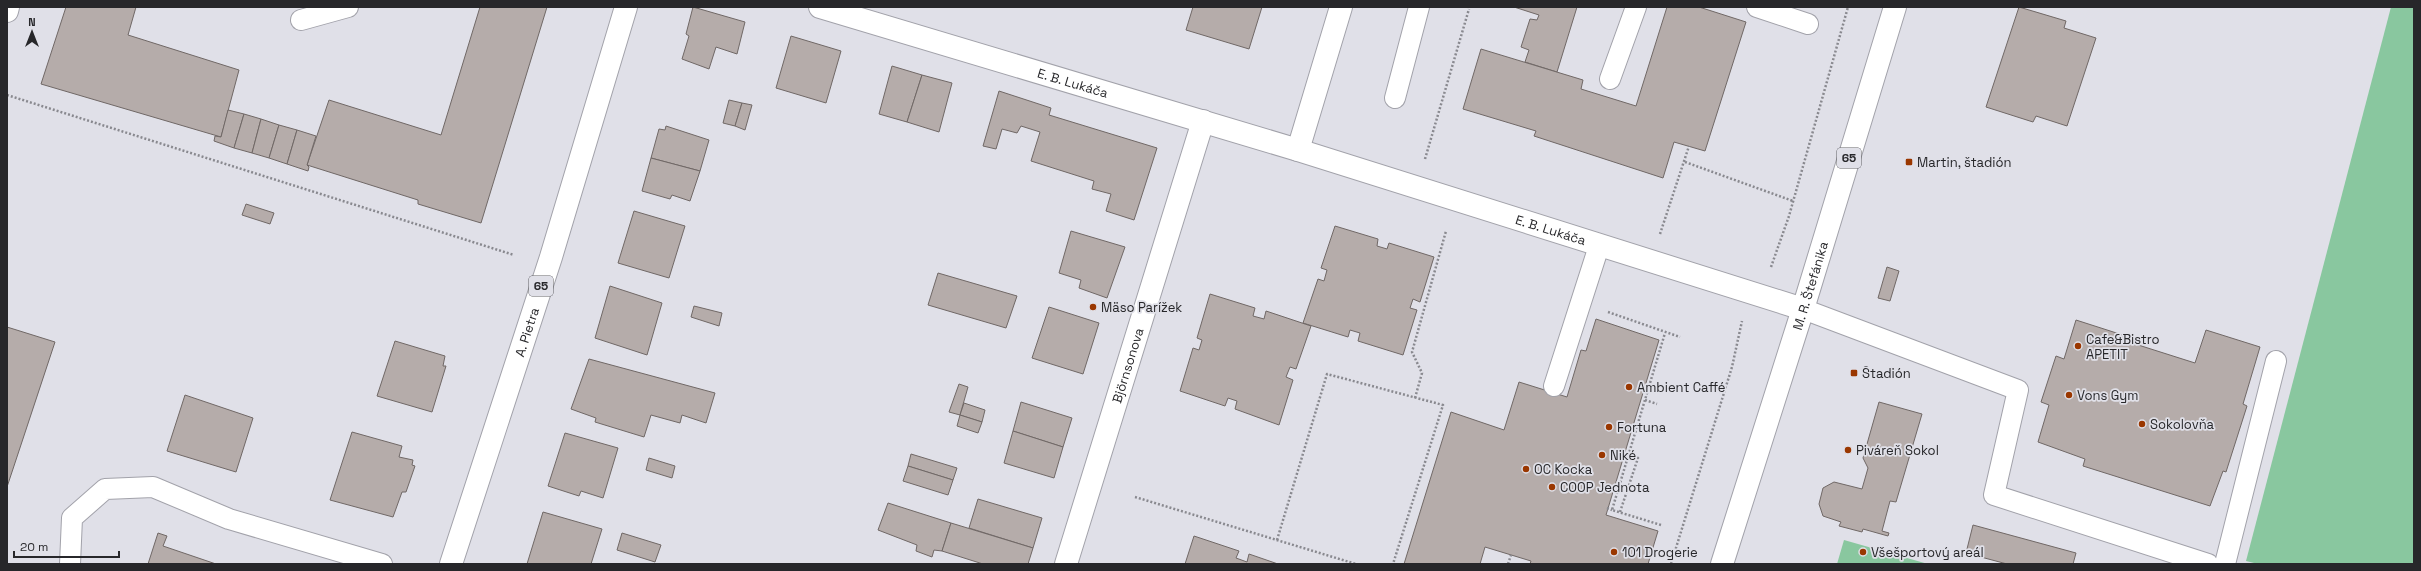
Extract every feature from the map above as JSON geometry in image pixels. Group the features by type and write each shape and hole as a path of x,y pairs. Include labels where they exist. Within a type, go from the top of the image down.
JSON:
{"street":[{"path":"7,12 8,7"},
{"name":"A. Pietra","path":"451,564 551,257 626,7"},
{"name":"E. B. Lukáča","path":"820,7 848,11 1298,150 1803,309"},
{"path":"1298,150 1341,7"},
{"name":"M. R. Štefánika","path":"1722,564 1803,309 1895,7"},
{"name":"Björnsonova","path":"1066,564 1203,121"}],"lane":[{"path":"301,20 348,7"},
{"path":"1395,98 1419,7"},
{"path":"1610,79 1636,7"},
{"path":"1756,7 1808,24"},
{"path":"1554,386 1599,246"},
{"path":"1803,309 2018,390 1994,495 2208,564"},
{"path":"2225,564 2276,361"},
{"path":"70,564 72,518 105,489 154,487 229,519 382,564"}],"path":[{"path":"1423,165 1469,9"},
{"path":"7,96 514,255"},
{"path":"1659,238 1689,146"},
{"path":"1685,162 1793,202"},
{"path":"1415,398 1422,373 1412,352 1446,231"},
{"path":"1604,311 1680,337"},
{"path":"1612,510 1665,332"},
{"path":"1277,540 1327,374 1443,405 1393,564"},
{"path":"1645,400 1657,404"},
{"path":"1620,512 1638,458 1628,455"},
{"path":"1134,497 1356,564"},
{"path":"1608,508 1661,525"},
{"path":"1508,564 1511,555"}],"green space":[{"path":"2391,7 2414,7 2414,564 2258,564 2246,561"},
{"name":"Všešportový areál","path":"1844,540 1928,564 1837,564"}],"building":[{"path":"66,7 136,7 128,35 239,70 221,137 41,84"},
{"path":"480,7 547,7 481,223 418,204 418,200 307,165 329,100 441,135"},
{"path":"693,7 745,22 737,54 716,47 709,69 682,59 689,36 686,34"},
{"path":"1193,7 1262,7 1249,49 1186,30"},
{"path":"1514,7 1577,7 1557,72 1525,62 1529,50 1521,47 1530,19 1537,20 1539,15"},
{"path":"1667,7 1699,7 1746,22 1705,151 1674,142 1663,178 1534,136 1536,131 1463,109 1481,49 1583,80 1581,89 1636,106"},
{"path":"2019,7 2066,21 2064,28 2096,38 2067,126 2036,116 2033,122 1986,107"},
{"path":"791,36 841,51 826,103 776,88"},
{"path":"892,66 922,75 907,122 879,114"},
{"path":"922,75 952,83 939,132 907,122"},
{"path":"999,91 1051,108 1049,115 1157,148 1134,220 1106,211 1111,194 1092,189 1094,181 1031,161 1040,132 1021,126 1017,133 1002,129 996,149 983,146"},
{"path":"729,100 742,103 735,126 723,123"},
{"path":"742,103 752,105 745,130 735,126"},
{"path":"228,110 244,114 234,148 214,141 215,136 221,137"},
{"path":"244,114 261,119 252,153 234,148"},
{"path":"261,119 279,125 269,158 252,153"},
{"path":"279,125 297,130 287,164 269,158"},
{"path":"666,126 709,140 700,171 651,158 659,129 665,130"},
{"path":"297,130 316,136 307,165 309,167 308,171 287,164"},
{"path":"651,158 700,171 690,201 672,195 670,199 642,191"},
{"path":"246,204 274,213 270,224 242,215"},
{"path":"634,211 685,226 669,278 618,263"},
{"path":"1335,226 1378,239 1377,246 1387,249 1389,243 1434,257 1420,302 1413,299 1410,308 1417,310 1403,355 1358,341 1360,333 1350,330 1348,337 1303,323 1318,279 1324,281 1327,270 1321,268"},
{"path":"1071,231 1125,247 1107,298 1079,288 1081,280 1059,273"},
{"path":"1887,267 1899,271 1890,301 1878,298"},
{"path":"938,273 1017,296 1006,328 928,305"},
{"path":"610,286 662,303 647,355 595,338"},
{"path":"1210,294 1255,308 1253,316 1264,319 1266,311 1311,326 1296,369 1290,367 1286,377 1293,380 1279,425 1235,409 1237,401 1228,398 1225,406 1180,391 1193,348 1199,350 1202,340 1197,338"},
{"path":"694,306 722,313 719,326 691,317"},
{"path":"1049,307 1099,323 1083,374 1032,358"},
{"name":"OC Kocka","path":"1596,319 1659,340 1606,515 1658,531 1648,564 1530,564 1531,561 1485,547 1480,564 1404,564 1451,412 1504,430 1519,382 1567,397 1581,350 1586,351"},
{"name":"Sokolovňa","path":"2076,320 2132,338 2132,343 2195,363 2206,330 2260,347 2243,404 2247,406 2226,472 2223,471 2210,506 2083,466 2085,459 2038,442 2049,405 2041,402 2056,356 2064,359"},
{"path":"7,327 55,342 7,487"},
{"path":"395,341 445,356 443,366 446,366 432,412 377,396"},
{"path":"589,359 715,393 706,423 682,415 680,423 651,415 644,437 595,422 596,418 571,409"},
{"path":"959,384 968,387 960,415 949,412"},
{"path":"185,395 253,418 236,472 167,451"},
{"path":"1021,402 1072,418 1063,447 1013,431"},
{"path":"1879,402 1922,414 1896,502 1890,501 1882,531 1889,533 1888,536 1863,529 1862,532 1839,526 1841,522 1823,516 1819,504 1823,488 1834,482 1862,489 1868,468 1863,458"},
{"path":"964,403 985,410 982,422 960,415"},
{"path":"960,415 982,422 978,433 957,426"},
{"path":"1013,431 1063,447 1054,478 1004,463"},
{"path":"352,432 402,446 399,457 413,460 412,465 415,466 406,492 402,492 393,517 330,500"},
{"path":"565,433 618,448 603,498 581,491 579,496 548,486"},
{"path":"911,454 957,468 953,480 908,466"},
{"path":"649,458 675,466 672,478 646,470"},
{"path":"908,466 953,480 948,495 903,481"},
{"path":"978,499 1042,518 1033,548 969,528"},
{"path":"888,503 951,523 942,551 934,550 932,557 916,551 917,545 878,530"},
{"path":"543,512 602,529 591,564 527,564"},
{"path":"951,523 1033,548 1028,564 983,564 942,551"},
{"path":"1973,525 2076,553 2073,564 2007,564 1966,553"},
{"path":"158,533 167,536 163,546 216,564 148,564"},
{"path":"622,533 661,545 655,562 617,550"},
{"path":"1194,536 1239,551 1236,558 1247,562 1249,554 1278,564 1185,564"}],"place":[{"name":"Martin, štadión","path":"1909,162"},
{"name":"Mäso Parížek","path":"1093,307"},
{"name":"Cafe&Bistro APETIT","path":"2078,346"},
{"name":"Štadión","path":"1854,373"},
{"name":"Ambient Caffé","path":"1629,387"},
{"name":"Vons Gym","path":"2069,395"},
{"name":"Sokolovňa","path":"2142,424"},
{"name":"Fortuna","path":"1609,427"},
{"name":"Piváreň Sokol","path":"1848,450"},
{"name":"Niké","path":"1602,455"},
{"name":"OC Kocka","path":"1526,469"},
{"name":"COOP Jednota","path":"1552,487"},
{"name":"101 Drogerie","path":"1614,552"},
{"name":"Všešportový areál","path":"1863,552"}]}
